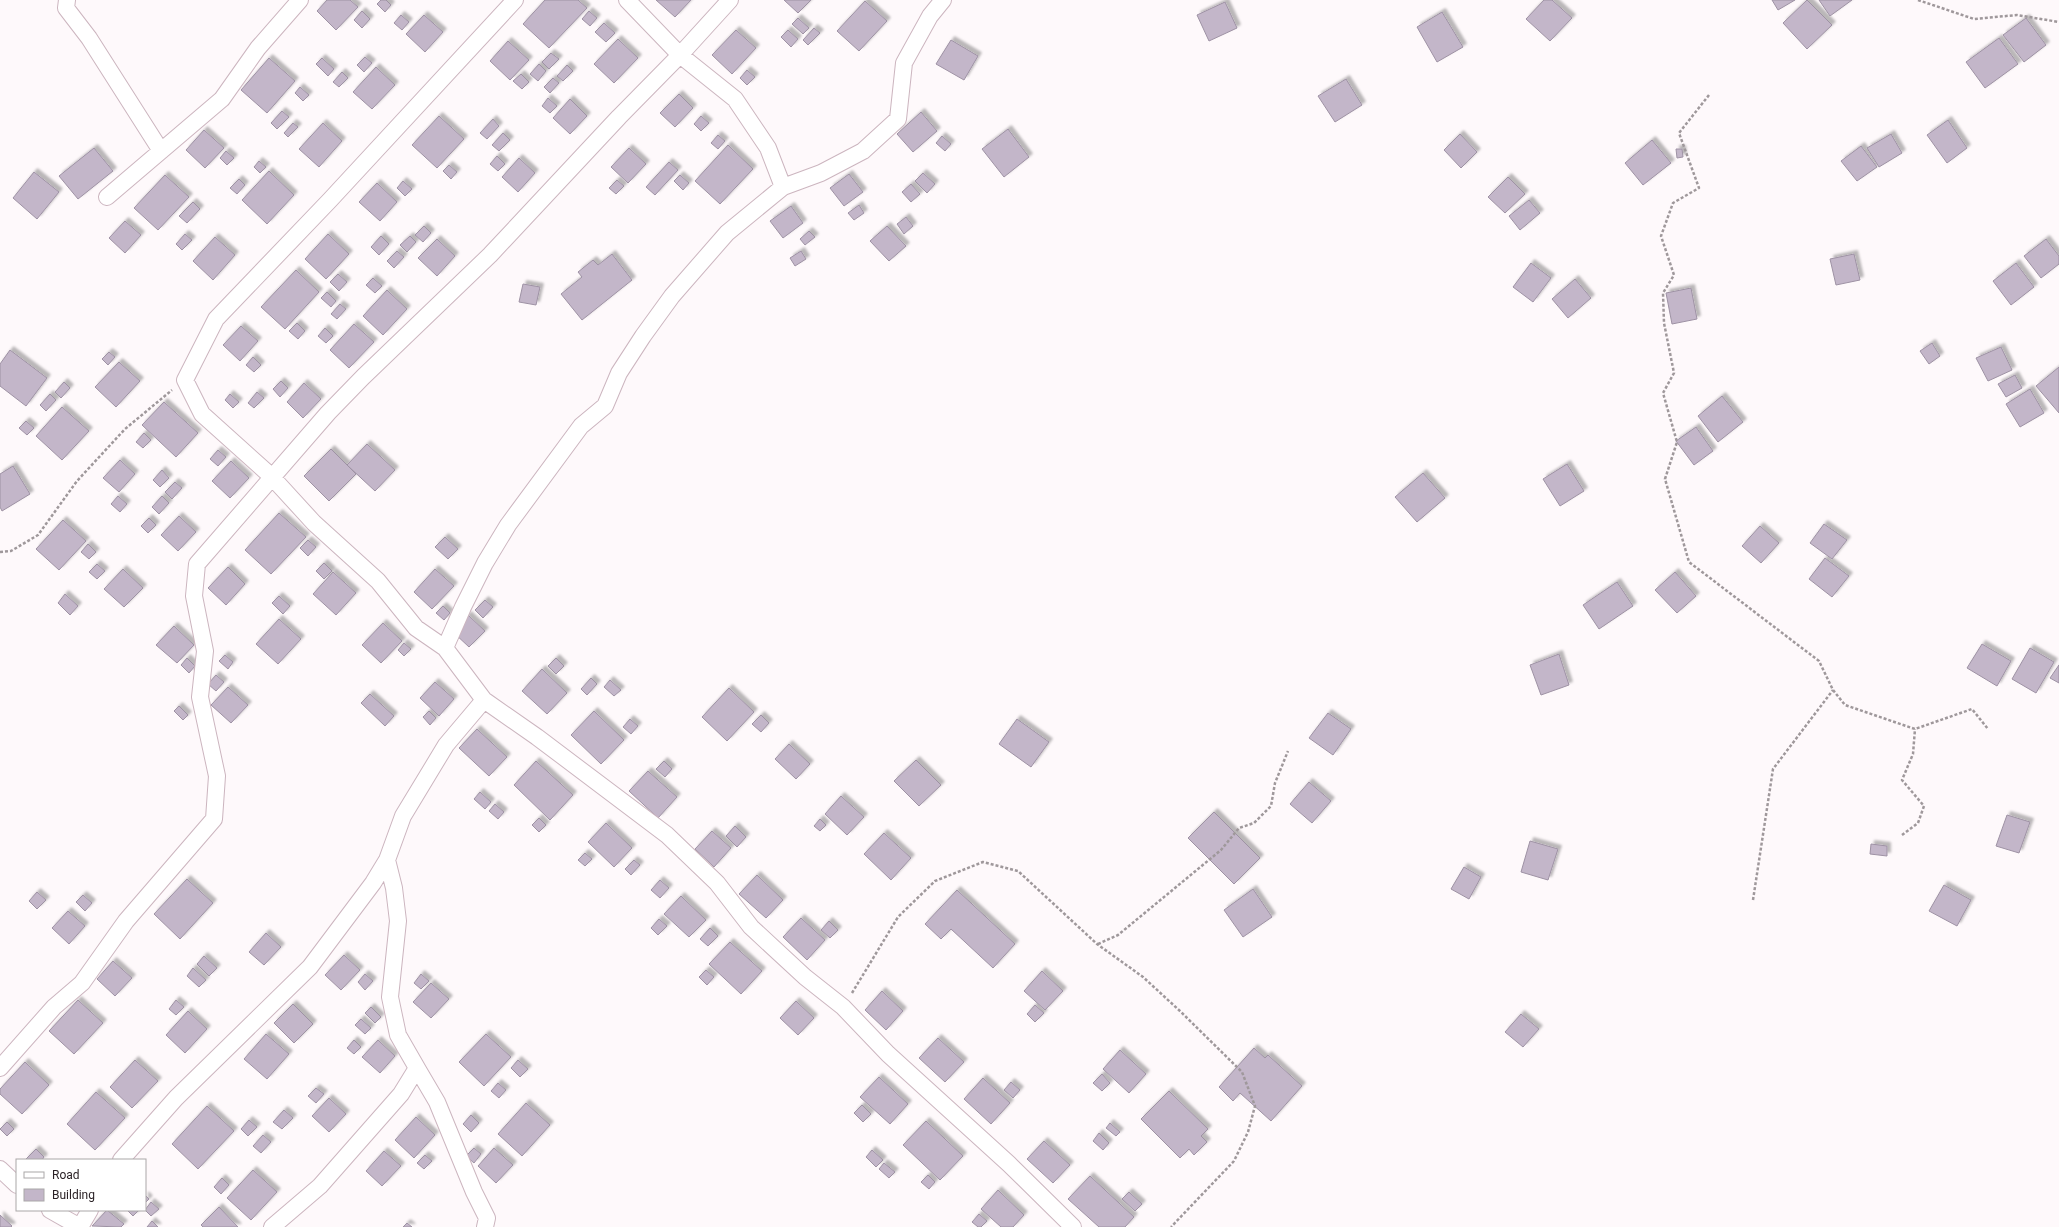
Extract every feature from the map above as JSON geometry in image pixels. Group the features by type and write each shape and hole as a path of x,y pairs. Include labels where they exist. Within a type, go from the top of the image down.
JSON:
{"street":[{"path":"67,0 66,8 89,38 161,151"},
{"path":"107,198 222,99 258,48 300,0"},
{"path":"515,0 330,200 216,319 185,380 202,414 271,476 314,522 378,581 416,628 445,648 484,700 538,737 667,835 717,883 751,927 805,976 844,1007 888,1054 1010,1164 1073,1227"},
{"path":"628,0 680,55 735,99 768,148 783,187"},
{"path":"0,1068 54,1007 82,983 126,921 214,819 217,776 200,697 205,651 194,596 197,564 271,476 353,387 490,255 619,116 680,55 730,0"},
{"path":"445,648 482,570 508,525 581,426 604,406 619,373 642,336 672,296 727,232 783,187 821,172 862,151 898,119 904,63 930,16 943,0"},
{"path":"122,1159 176,1098 310,967 374,883 387,860 403,816 446,745 484,700"},
{"path":"387,860 394,888 398,921 390,997 398,1035 437,1102 474,1192 487,1218 485,1227"},
{"path":"272,1227 320,1186 401,1094 417,1068"},
{"path":"0,1169 16,1184"},
{"path":"52,1211 80,1227 89,1211"}],"path":[{"path":"1918,0 1974,19 2017,15 2059,22"},
{"path":"1709,95 1679,133 1699,188 1673,203 1661,236 1674,274 1663,293 1664,323 1674,373 1663,393 1677,442 1665,479 1690,562 1819,661 1833,690 1845,705 1915,729 1972,709 1988,729"},
{"path":"0,552 11,552 38,536 77,481 120,435 185,380"},
{"path":"1753,900 1773,769 1833,690"},
{"path":"1902,835 1918,823 1924,806 1902,780 1913,754 1915,729"},
{"path":"1097,944 1118,935 1221,850 1239,828 1254,823 1271,806 1275,783 1288,751"},
{"path":"844,1007 898,917 935,881 983,862 1018,871 1097,944 1143,978 1180,1011 1242,1072 1255,1106 1248,1132 1234,1161 1171,1227"}],"building":[{"path":"327,0 350,0 358,7 336,30 317,11"},
{"path":"381,0 386,0 391,5 385,12 377,4"},
{"path":"545,0 578,0 587,8 549,48 523,24"},
{"path":"656,0 691,0 675,17"},
{"path":"784,0 811,0 798,13"},
{"path":"1544,0 1552,0 1572,18 1550,41 1526,19"},
{"path":"1772,0 1795,0 1778,10"},
{"path":"1807,0 1832,25 1807,49 1783,23"},
{"path":"1819,0 1852,0 1830,16"},
{"path":"865,1 887,21 859,51 837,31"},
{"path":"1225,2 1237,28 1209,41 1197,15"},
{"path":"362,11 370,19 362,28 354,20"},
{"path":"589,11 597,18 590,26 582,19"},
{"path":"1442,12 1463,47 1437,62 1417,27"},
{"path":"401,15 409,22 402,30 394,23"},
{"path":"424,15 443,32 425,52 406,34"},
{"path":"798,18 809,28 803,34 792,24"},
{"path":"2026,18 2046,45 2024,62 2003,35"},
{"path":"604,23 615,33 606,42 595,32"},
{"path":"814,28 820,33 808,45 803,40"},
{"path":"736,30 756,48 732,74 712,55"},
{"path":"788,30 798,39 791,47 781,37"},
{"path":"1999,38 2018,64 1985,88 1966,62"},
{"path":"618,39 638,58 614,83 594,64"},
{"path":"951,40 978,56 964,80 936,64"},
{"path":"508,41 529,60 510,80 490,61"},
{"path":"551,53 559,59 549,69 542,62"},
{"path":"365,57 372,63 364,72 357,65"},
{"path":"269,58 295,81 267,113 241,90"},
{"path":"322,58 334,69 328,76 316,64"},
{"path":"539,64 546,71 538,81 530,74"},
{"path":"567,65 573,71 563,81 557,76"},
{"path":"376,67 395,85 372,109 353,92"},
{"path":"747,70 755,77 747,85 740,78"},
{"path":"342,72 348,78 339,87 333,82"},
{"path":"521,74 529,82 522,89 513,81"},
{"path":"553,78 559,83 550,93 544,87"},
{"path":"1346,79 1362,105 1335,122 1318,96"},
{"path":"300,87 309,95 303,101 295,93"},
{"path":"679,94 693,108 675,127 660,113"},
{"path":"548,98 557,106 550,113 542,106"},
{"path":"570,99 587,116 570,134 553,118"},
{"path":"282,111 289,117 277,129 271,123"},
{"path":"921,112 937,131 913,152 897,134"},
{"path":"439,116 464,139 437,168 412,145"},
{"path":"701,116 709,123 701,131 694,124"},
{"path":"493,119 499,126 487,139 480,133"},
{"path":"1948,120 1967,148 1947,163 1927,135"},
{"path":"293,123 298,127 288,137 284,133"},
{"path":"323,123 342,141 319,167 299,149"},
{"path":"1008,129 1029,157 1004,177 982,149"},
{"path":"204,130 224,148 205,168 186,150"},
{"path":"503,133 510,140 499,151 492,145"},
{"path":"1460,134 1477,152 1461,168 1444,150"},
{"path":"1891,134 1902,153 1879,167 1867,148"},
{"path":"718,135 725,141 718,149 711,143"},
{"path":"942,136 951,144 945,151 936,143"},
{"path":"1652,140 1671,163 1643,185 1625,163"},
{"path":"728,145 753,169 720,204 695,181"},
{"path":"1861,146 1877,167 1857,181 1841,161"},
{"path":"94,148 113,171 78,199 59,176"},
{"path":"629,148 646,164 628,183 611,167"},
{"path":"1676,149 1682,149 1683,157 1677,158"},
{"path":"226,151 234,158 227,165 220,158"},
{"path":"497,156 505,164 498,171 490,164"},
{"path":"519,158 535,173 518,192 502,177"},
{"path":"259,161 266,167 260,173 254,167"},
{"path":"669,162 678,170 655,195 646,187"},
{"path":"449,165 457,172 451,179 443,171"},
{"path":"269,171 294,195 267,224 242,200"},
{"path":"34,172 59,192 37,219 13,198"},
{"path":"923,173 935,184 927,193 915,181"},
{"path":"849,174 863,192 844,206 830,188"},
{"path":"165,175 189,197 158,230 134,208"},
{"path":"680,175 689,183 683,190 674,181"},
{"path":"1508,177 1525,194 1505,213 1488,197"},
{"path":"239,179 245,185 237,194 230,188"},
{"path":"617,180 624,186 616,194 609,188"},
{"path":"403,181 412,189 405,196 397,188"},
{"path":"377,183 397,202 380,221 359,202"},
{"path":"911,184 920,194 911,202 902,192"},
{"path":"1529,200 1540,213 1520,230 1509,216"},
{"path":"193,202 200,209 187,223 179,216"},
{"path":"859,205 864,213 854,220 848,213"},
{"path":"791,206 803,223 783,238 770,221"},
{"path":"906,217 913,226 904,234 897,224"},
{"path":"125,221 141,235 125,253 109,238"},
{"path":"424,226 431,233 423,242 415,235"},
{"path":"887,226 906,246 889,261 870,241"},
{"path":"809,231 815,237 805,245 800,239"},
{"path":"185,234 192,240 182,250 176,244"},
{"path":"328,234 349,254 326,279 305,259"},
{"path":"381,236 389,244 379,255 371,247"},
{"path":"410,236 416,242 407,252 400,245"},
{"path":"215,237 235,255 213,280 193,261"},
{"path":"437,239 455,256 437,276 418,258"},
{"path":"2046,239 2059,256 2059,264 2041,278 2024,256"},
{"path":"397,251 404,257 394,268 387,261"},
{"path":"801,251 806,259 795,266 790,258"},
{"path":"612,254 632,280 582,320 561,294 582,277 578,272 593,260 598,265"},
{"path":"1854,254 1860,280 1836,285 1830,259"},
{"path":"1531,263 1551,278 1533,302 1513,287"},
{"path":"2016,263 2034,287 2011,305 1993,281"},
{"path":"296,270 319,292 285,329 261,307"},
{"path":"338,274 347,282 339,291 330,282"},
{"path":"373,278 382,286 375,293 366,285"},
{"path":"1575,279 1591,298 1568,318 1552,299"},
{"path":"523,284 540,287 536,305 519,302"},
{"path":"1691,288 1697,319 1672,324 1666,293"},
{"path":"387,290 407,309 383,335 363,316"},
{"path":"327,292 336,301 331,307 321,298"},
{"path":"340,304 346,309 337,319 331,314"},
{"path":"297,323 305,331 298,339 289,331"},
{"path":"354,324 374,342 349,368 330,350"},
{"path":"241,326 258,341 240,361 223,345"},
{"path":"325,328 333,336 326,343 318,336"},
{"path":"1932,343 1940,356 1929,364 1920,351"},
{"path":"2001,347 2012,370 1988,381 1976,358"},
{"path":"10,350 47,378 26,406 0,386 0,364"},
{"path":"109,352 115,357 108,365 102,359"},
{"path":"253,357 261,365 254,372 246,365"},
{"path":"119,362 140,381 116,407 95,387"},
{"path":"2059,367 2059,413 2036,386"},
{"path":"2015,375 2022,388 2006,397 1998,384"},
{"path":"281,381 288,388 280,397 273,389"},
{"path":"64,382 70,388 61,398 55,392"},
{"path":"304,383 321,399 303,418 287,402"},
{"path":"2030,389 2044,413 2020,427 2006,404"},
{"path":"257,392 264,398 254,408 248,403"},
{"path":"50,394 56,400 46,411 40,405"},
{"path":"230,394 239,402 233,408 225,400"},
{"path":"1722,396 1743,422 1718,442 1698,416"},
{"path":"164,402 198,433 176,457 142,425"},
{"path":"62,407 89,431 62,460 36,436"},
{"path":"26,421 34,428 27,435 19,428"},
{"path":"1696,427 1713,451 1694,465 1676,441"},
{"path":"144,433 151,440 143,448 136,442"},
{"path":"367,444 395,470 375,491 347,465"},
{"path":"331,449 356,474 329,501 304,476"},
{"path":"218,450 226,457 218,466 210,459"},
{"path":"120,460 135,474 119,492 103,478"},
{"path":"231,461 249,478 230,498 212,481"},
{"path":"1567,464 1584,491 1560,506 1543,479"},
{"path":"13,466 30,494 2,511 0,507 0,474"},
{"path":"162,470 169,478 160,487 153,480"},
{"path":"1423,473 1445,498 1417,522 1395,497"},
{"path":"175,482 182,488 172,499 165,492"},
{"path":"118,496 127,504 120,512 111,504"},
{"path":"162,496 169,503 159,514 152,507"},
{"path":"279,513 306,537 271,574 245,550"},
{"path":"179,516 196,532 178,551 161,535"},
{"path":"149,518 156,525 148,533 141,526"},
{"path":"63,520 86,541 59,570 36,549"},
{"path":"1824,524 1847,540 1832,559 1810,543"},
{"path":"1760,526 1779,543 1761,563 1742,546"},
{"path":"445,537 458,549 448,559 435,547"},
{"path":"308,540 316,547 308,556 300,548"},
{"path":"88,544 96,552 89,559 81,552"},
{"path":"1825,558 1849,576 1832,597 1809,579"},
{"path":"324,563 332,571 324,579 316,571"},
{"path":"97,564 105,571 97,579 89,572"},
{"path":"228,567 245,584 226,605 208,588"},
{"path":"123,569 143,588 124,607 104,589"},
{"path":"435,569 454,586 432,609 414,592"},
{"path":"333,572 356,593 336,615 313,594"},
{"path":"1675,572 1696,596 1677,613 1655,590"},
{"path":"1617,582 1633,606 1599,629 1583,605"},
{"path":"65,594 78,606 70,615 58,603"},
{"path":"279,596 290,606 283,614 272,603"},
{"path":"485,600 493,607 483,618 475,610"},
{"path":"443,606 450,613 444,620 436,613"},
{"path":"468,615 485,631 469,647 453,632"},
{"path":"279,619 301,639 278,664 256,644"},
{"path":"383,623 402,641 381,663 362,645"},
{"path":"174,626 194,645 177,663 156,645"},
{"path":"404,643 411,649 404,656 398,650"},
{"path":"1982,644 2011,661 1997,686 1967,668"},
{"path":"2030,648 2054,662 2036,693 2012,679"},
{"path":"1559,654 1569,685 1541,695 1530,665"},
{"path":"225,655 233,662 228,669 219,661"},
{"path":"187,658 195,666 189,673 181,665"},
{"path":"556,658 564,666 556,674 548,666"},
{"path":"2059,665 2059,683 2050,678"},
{"path":"542,669 567,693 547,714 522,691"},
{"path":"216,675 224,682 216,691 208,684"},
{"path":"591,678 597,684 587,695 581,689"},
{"path":"610,680 621,690 614,696 604,687"},
{"path":"435,682 454,699 439,716 420,698"},
{"path":"228,687 248,705 231,723 211,705"},
{"path":"729,688 754,712 727,741 702,717"},
{"path":"370,694 394,716 385,726 361,703"},
{"path":"179,706 188,715 183,720 174,711"},
{"path":"429,711 436,718 430,725 423,717"},
{"path":"594,711 624,740 601,764 571,735"},
{"path":"1328,713 1351,729 1333,755 1309,738"},
{"path":"761,715 769,723 761,732 752,724"},
{"path":"630,719 638,726 631,734 623,727"},
{"path":"1017,719 1049,742 1031,767 999,744"},
{"path":"477,729 507,757 489,776 459,748"},
{"path":"789,744 810,764 796,779 775,759"},
{"path":"916,760 941,785 919,806 894,781"},
{"path":"536,761 573,795 550,820 514,785"},
{"path":"664,761 672,769 665,777 656,769"},
{"path":"648,771 677,797 658,818 629,791"},
{"path":"1309,782 1331,801 1312,823 1290,804"},
{"path":"480,792 491,802 485,809 474,799"},
{"path":"841,796 864,817 847,835 825,814"},
{"path":"495,804 504,812 498,819 489,811"},
{"path":"1214,812 1260,858 1234,884 1188,838"},
{"path":"2007,815 2030,822 2019,853 1996,846"},
{"path":"539,818 546,825 539,832 532,825"},
{"path":"820,819 826,825 820,831 814,826"},
{"path":"606,823 632,848 614,867 588,842"},
{"path":"735,826 746,837 737,847 726,836"},
{"path":"712,831 731,848 714,867 695,849"},
{"path":"884,833 911,858 891,880 864,854"},
{"path":"1530,841 1558,849 1548,880 1521,872"},
{"path":"1871,844 1887,846 1887,856 1870,854"},
{"path":"585,853 592,859 585,866 578,860"},
{"path":"634,860 640,865 631,875 625,869"},
{"path":"1464,867 1481,877 1469,899 1451,889"},
{"path":"757,875 783,900 766,918 739,894"},
{"path":"187,879 213,903 180,939 154,914"},
{"path":"660,880 669,888 660,898 651,890"},
{"path":"1944,885 1971,900 1957,926 1929,911"},
{"path":"1253,889 1272,917 1243,937 1224,910"},
{"path":"957,890 1015,944 993,968 951,929 941,939 925,924"},
{"path":"37,892 46,900 37,909 29,901"},
{"path":"83,895 92,903 85,911 76,902"},
{"path":"681,896 706,920 689,937 664,914"},
{"path":"68,911 85,926 69,944 52,928"},
{"path":"801,918 825,940 807,960 783,937"},
{"path":"659,919 667,926 658,935 651,928"},
{"path":"829,921 838,930 830,938 821,930"},
{"path":"710,928 718,936 708,946 700,939"},
{"path":"266,933 281,947 264,965 249,952"},
{"path":"730,942 762,971 741,994 709,964"},
{"path":"344,955 360,970 341,990 325,975"},
{"path":"204,956 217,968 209,976 197,964"},
{"path":"113,961 132,978 115,996 97,979"},
{"path":"193,968 206,980 199,987 187,976"},
{"path":"706,970 714,977 707,985 699,977"},
{"path":"1042,971 1063,991 1045,1010 1024,991"},
{"path":"365,974 373,981 365,990 358,982"},
{"path":"421,974 429,981 421,989 414,983"},
{"path":"431,983 449,999 431,1018 413,1002"},
{"path":"882,991 903,1011 886,1030 865,1010"},
{"path":"78,1000 103,1023 74,1054 49,1031"},
{"path":"176,1000 184,1007 176,1015 169,1009"},
{"path":"796,1001 814,1018 798,1035 780,1018"},
{"path":"293,1004 313,1024 294,1043 274,1023"},
{"path":"1035,1005 1044,1013 1035,1022 1027,1014"},
{"path":"371,1007 381,1017 375,1023 365,1013"},
{"path":"188,1011 207,1029 185,1053 166,1035"},
{"path":"1521,1014 1539,1029 1523,1047 1505,1032"},
{"path":"361,1019 371,1028 365,1034 355,1025"},
{"path":"266,1034 289,1054 267,1079 244,1059"},
{"path":"486,1034 511,1057 484,1086 459,1062"},
{"path":"938,1038 964,1062 945,1082 919,1058"},
{"path":"354,1040 361,1047 354,1054 347,1048"},
{"path":"378,1040 395,1056 380,1073 362,1057"},
{"path":"1254,1048 1265,1058 1268,1055 1302,1086 1271,1121 1240,1093 1233,1101 1219,1087"},
{"path":"1120,1050 1146,1074 1129,1093 1103,1069"},
{"path":"135,1060 158,1081 132,1108 110,1087"},
{"path":"518,1060 528,1069 520,1077 511,1068"},
{"path":"25,1062 49,1085 22,1114 0,1094 0,1089"},
{"path":"1102,1074 1110,1083 1102,1091 1093,1083"},
{"path":"879,1077 908,1104 890,1124 860,1097"},
{"path":"983,1078 1010,1103 991,1124 964,1099"},
{"path":"1011,1082 1020,1090 1013,1098 1004,1090"},
{"path":"498,1083 506,1090 499,1098 491,1091"},
{"path":"316,1088 324,1094 316,1103 308,1096"},
{"path":"1169,1091 1208,1129 1201,1136 1207,1142 1194,1155 1189,1149 1180,1158 1141,1119"},
{"path":"96,1092 125,1118 95,1150 67,1124"},
{"path":"329,1098 346,1114 329,1132 312,1116"},
{"path":"526,1103 550,1125 522,1156 498,1134"},
{"path":"862,1105 871,1114 863,1122 854,1113"},
{"path":"207,1106 234,1131 198,1169 172,1144"},
{"path":"284,1110 293,1118 282,1129 273,1122"},
{"path":"471,1115 479,1123 471,1132 463,1124"},
{"path":"416,1117 435,1135 414,1158 395,1140"},
{"path":"249,1120 257,1127 248,1136 241,1129"},
{"path":"926,1121 963,1156 940,1180 903,1145"},
{"path":"7,1122 14,1129 7,1136 0,1129"},
{"path":"1110,1123 1120,1132 1116,1136 1106,1128"},
{"path":"1099,1133 1109,1143 1103,1150 1093,1141"},
{"path":"263,1135 271,1142 261,1153 253,1146"},
{"path":"1044,1141 1070,1165 1053,1183 1027,1159"},
{"path":"474,1148 481,1154 474,1163 466,1156"},
{"path":"494,1148 513,1165 496,1183 478,1166"},
{"path":"36,1149 44,1157 43,1159 26,1159"},
{"path":"872,1150 883,1160 876,1167 866,1157"},
{"path":"384,1151 401,1166 382,1186 366,1171"},
{"path":"425,1155 432,1161 424,1169 417,1163"},
{"path":"884,1163 895,1172 889,1178 879,1169"},
{"path":"253,1170 277,1192 251,1220 227,1198"},
{"path":"928,1175 935,1182 929,1189 921,1182"},
{"path":"1090,1176 1134,1217 1125,1227 1099,1227 1068,1199"},
{"path":"222,1178 229,1185 221,1194 214,1187"},
{"path":"998,1190 1024,1215 1013,1227 1001,1227 981,1209"},
{"path":"1129,1192 1142,1204 1135,1211 1122,1199"},
{"path":"151,1202 159,1209 151,1216 146,1211"},
{"path":"219,1207 238,1227 203,1227 201,1225"},
{"path":"106,1211 108,1211 124,1224 121,1227 92,1226"},
{"path":"128,1211 138,1211 133,1216"},
{"path":"979,1214 987,1221 981,1227 978,1227 972,1222"},
{"path":"0,1215 12,1226 11,1227 0,1227"},
{"path":"152,1221 158,1227 147,1227"},
{"path":"407,1223 412,1227 403,1227"}]}
